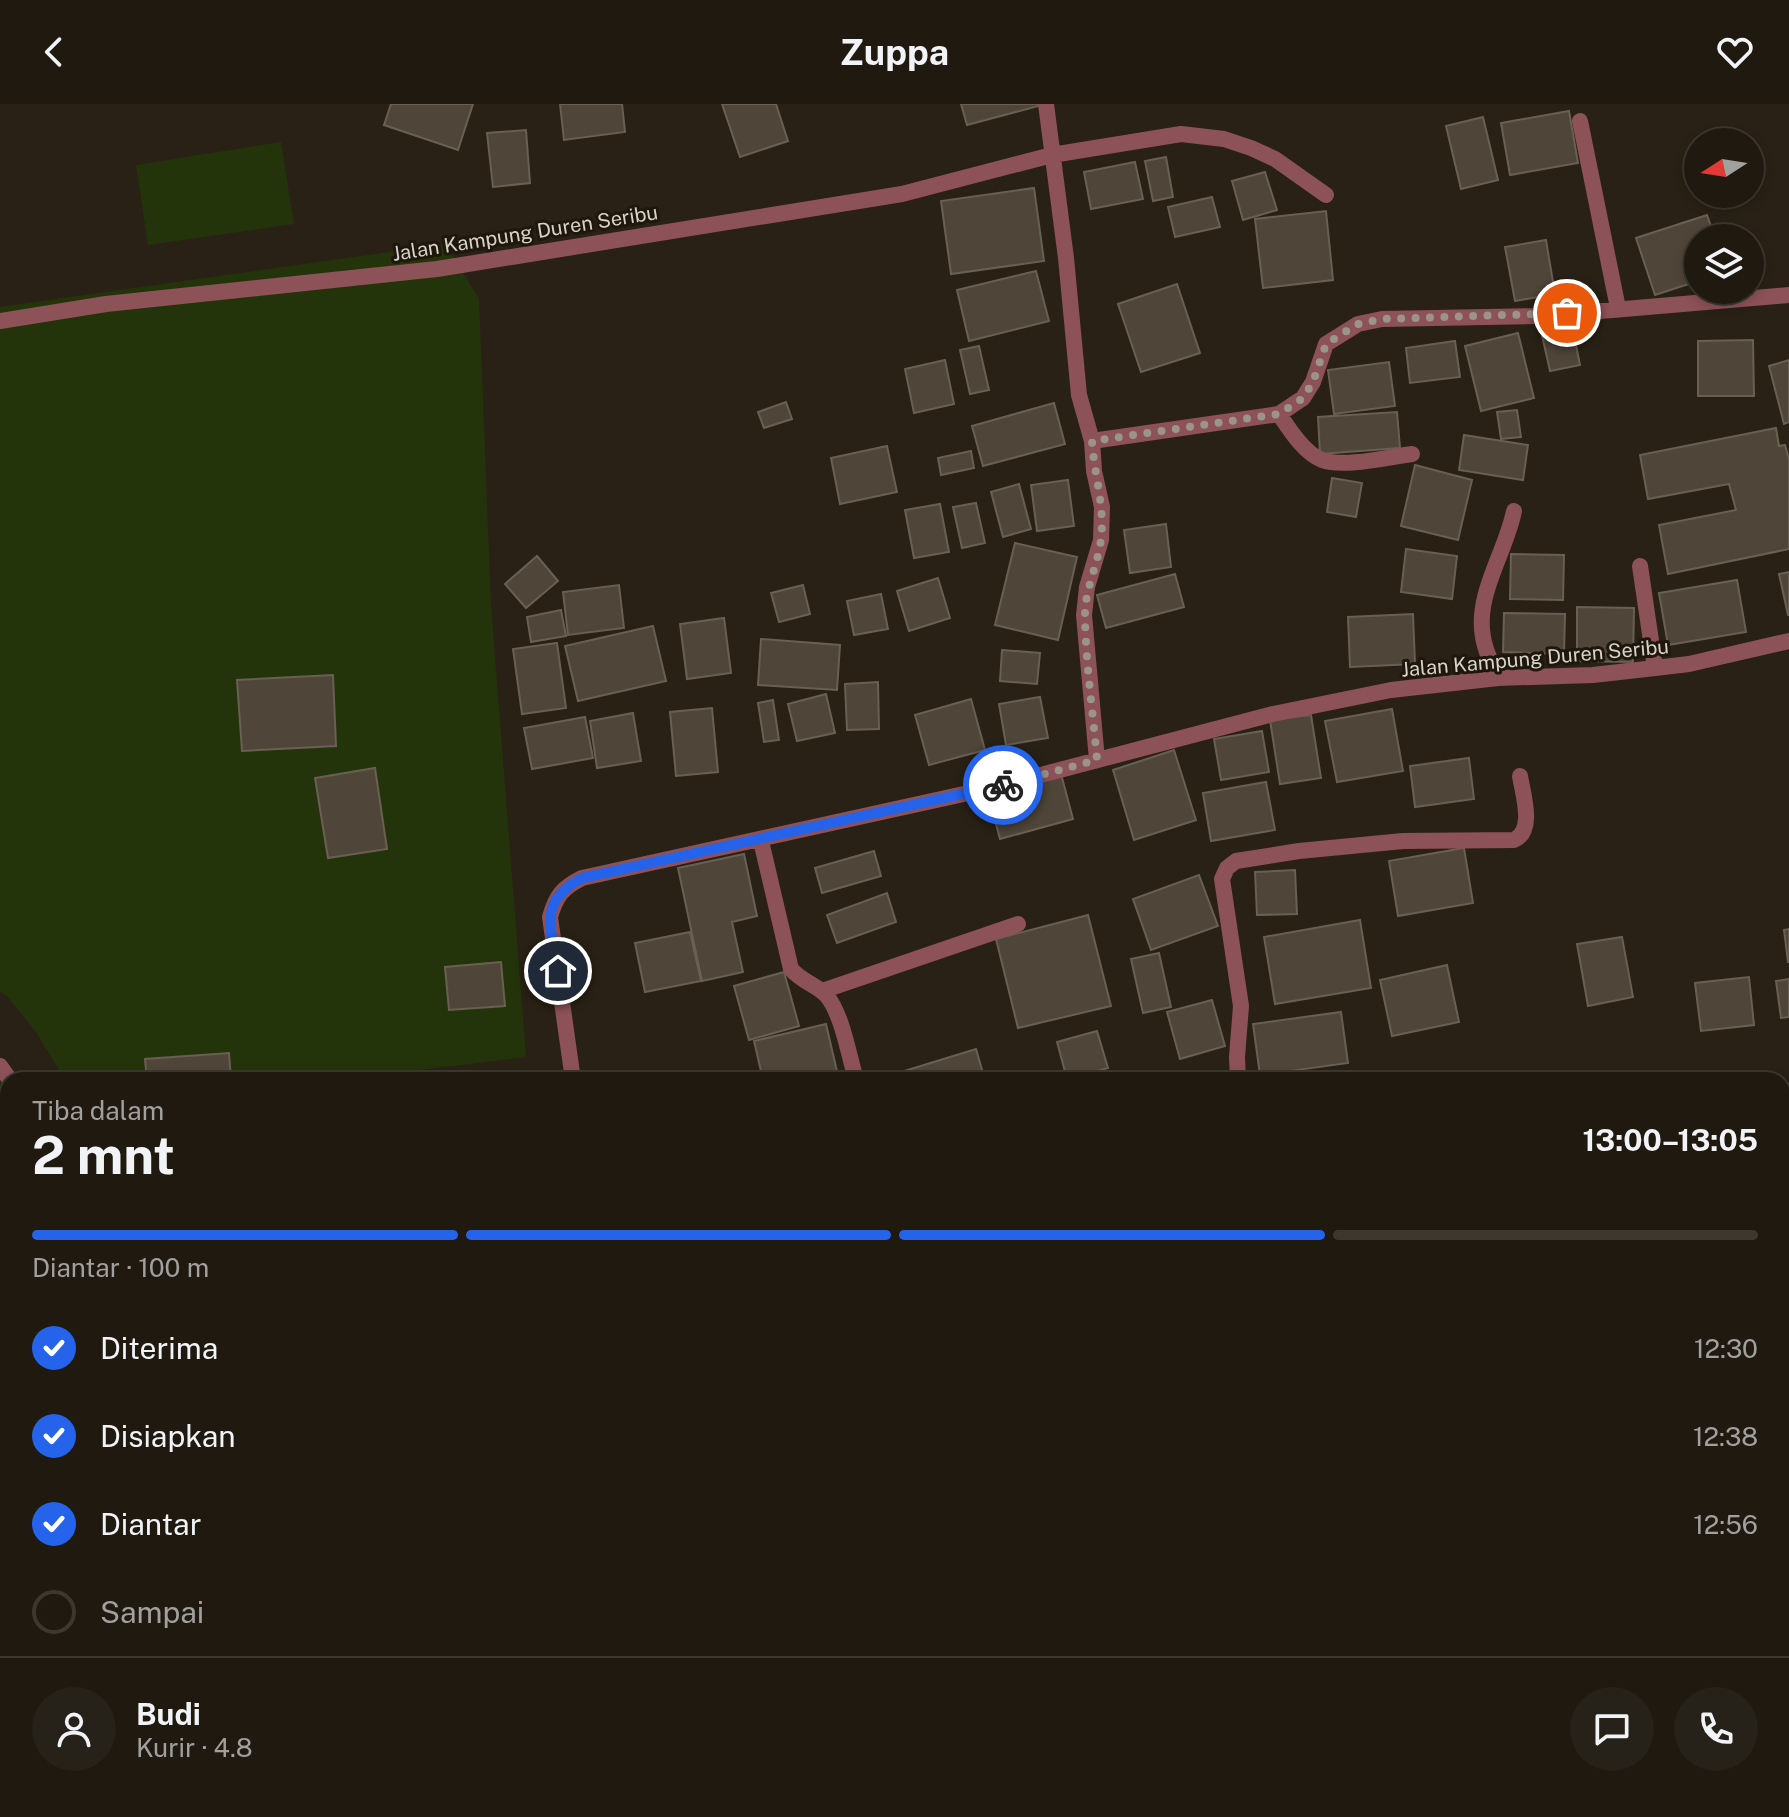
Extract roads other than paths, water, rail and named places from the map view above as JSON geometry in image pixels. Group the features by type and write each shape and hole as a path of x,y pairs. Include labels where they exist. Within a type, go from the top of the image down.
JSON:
{"street":[{"path":"1046,104 1066,258 1079,395 1092,441 1102,518 1101,540 1087,587 1084,615 1097,760"},
{"path":"1580,121 1618,308"},
{"name":"Jalan Kampung Duren Seribu","path":"0,321 106,304 437,269 902,194 1052,155 1181,134 1224,139 1275,159 1326,195"},
{"path":"1092,441 1279,414 1303,398 1313,382 1326,344 1358,324 1382,319 1542,316 1789,295"},
{"path":"1279,414 1289,431 1327,462 1412,454"},
{"path":"1498,678 1482,635 1483,612 1492,574 1514,511"},
{"path":"1640,566 1655,668"},
{"name":"Jalan Kampung Duren Seribu","path":"572,1072 550,917 556,897 582,878 991,788 1273,714 1391,690 1498,678 1593,675 1655,668 1789,641"},
{"path":"1238,1072 1241,1006 1222,879 1227,868 1236,861 1389,842 1514,840 1526,828 1520,776"},
{"path":"761,841 791,969 800,979 822,991 834,1007 854,1072"},
{"path":"822,991 1018,924"}]}
